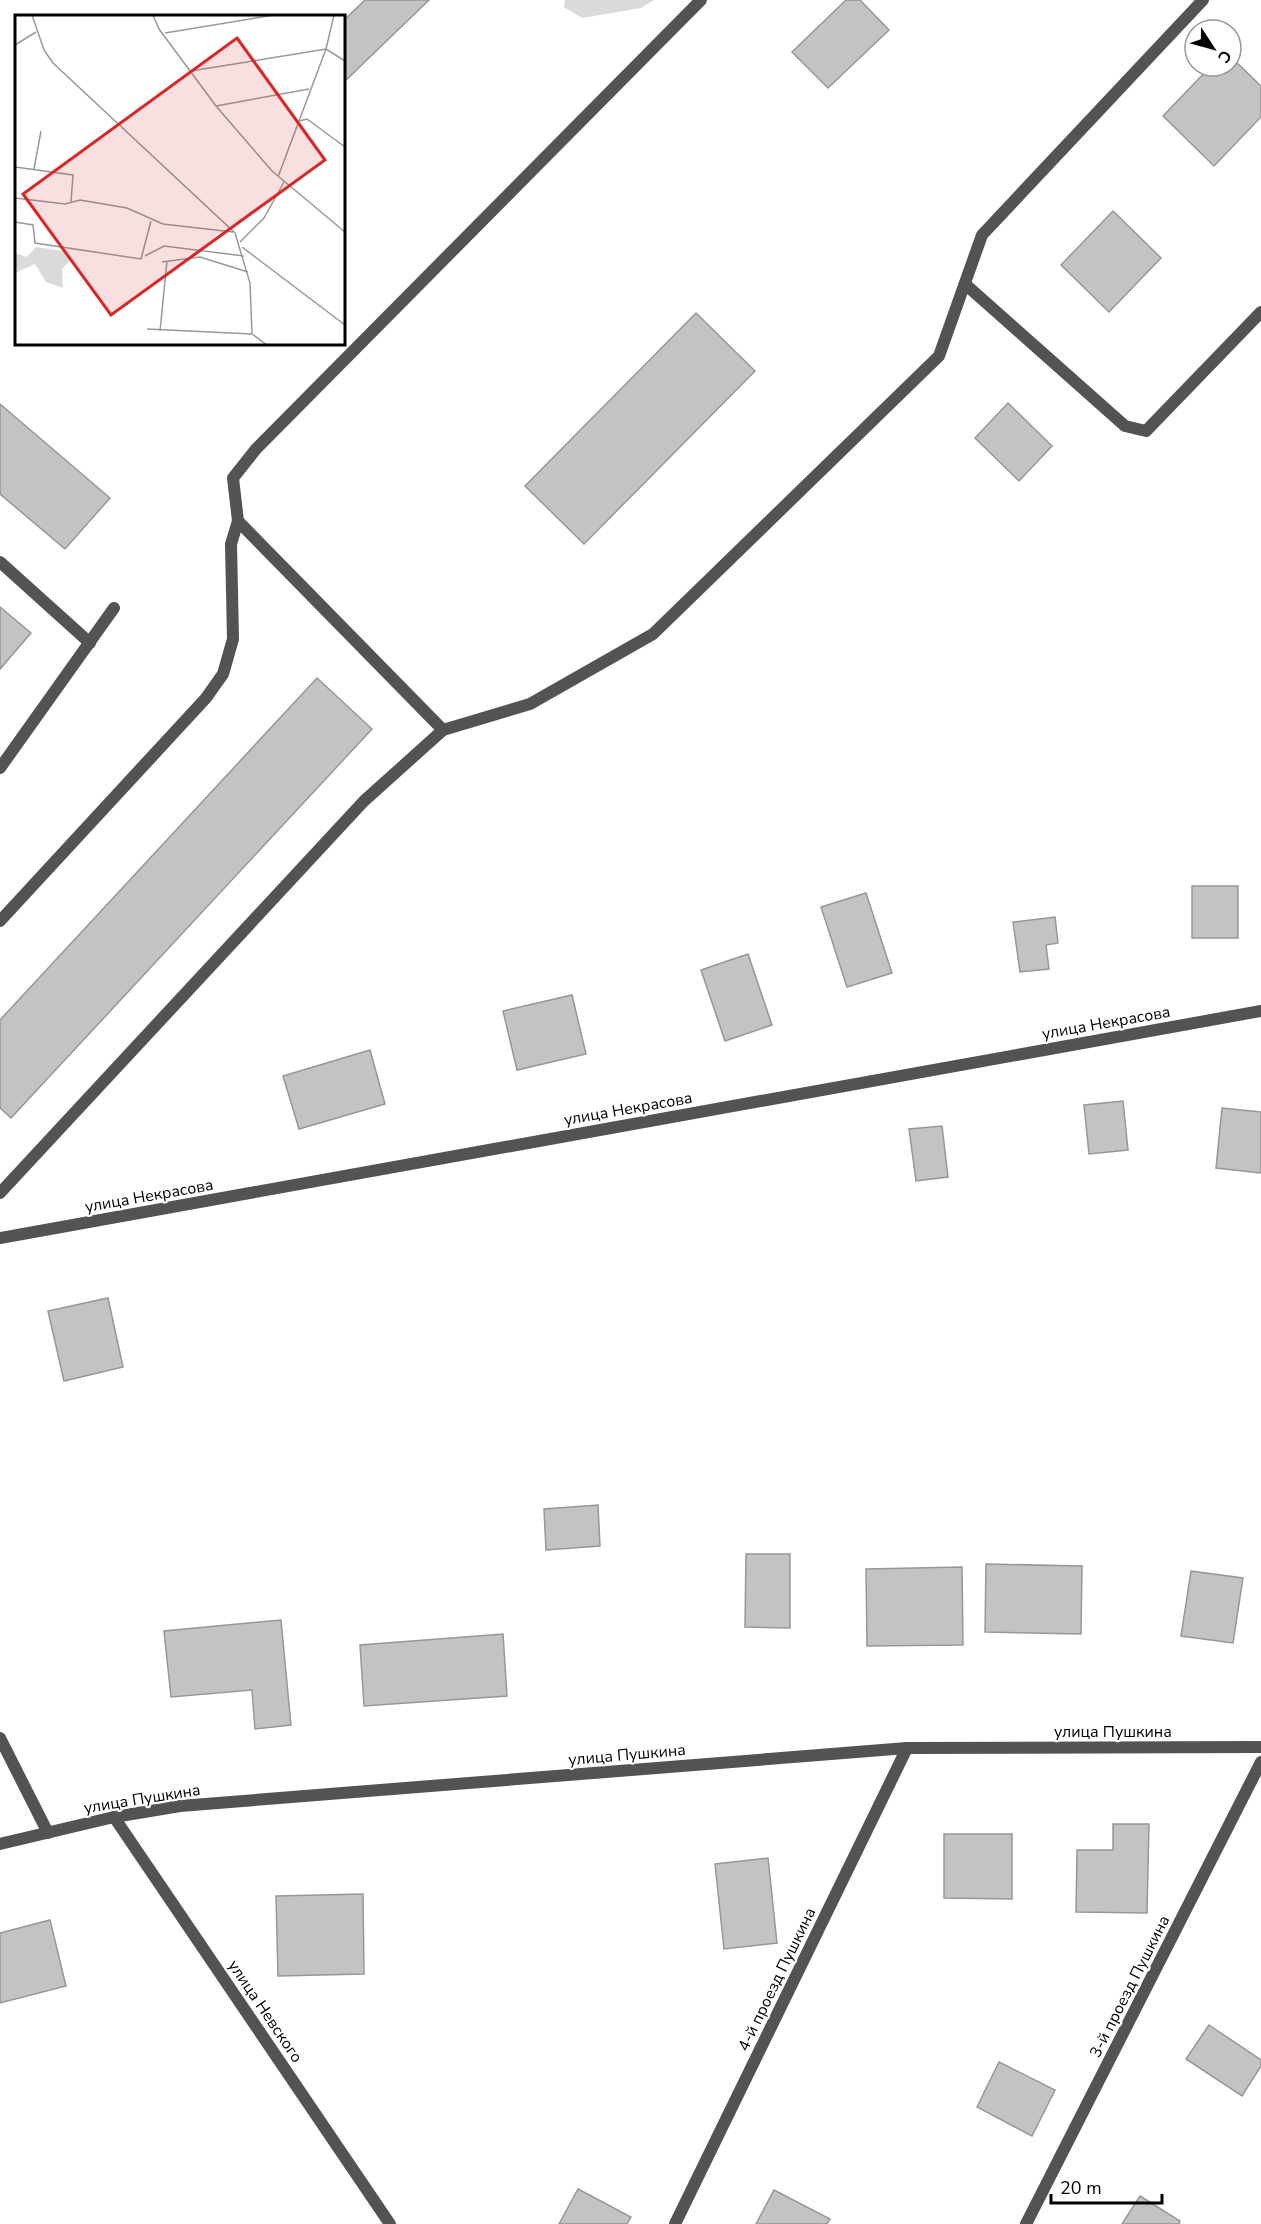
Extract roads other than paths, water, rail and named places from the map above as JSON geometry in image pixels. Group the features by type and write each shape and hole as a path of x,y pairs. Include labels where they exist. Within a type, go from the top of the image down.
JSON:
{"street":[{"path":"0,921 206,698 223,674 233,639 231,544 238,521 233,478 256,449 701,0"},
{"path":"0,1193 364,801 443,730 530,704 653,634 939,356 982,235 1203,0"},
{"path":"965,284 1125,426 1146,431 1261,312"},
{"path":"238,521 443,730"},
{"path":"0,562 90,643"},
{"path":"0,768 114,608"},
{"name":"улица Некрасова","path":"0,1238 1261,1011"},
{"path":"0,1738 48,1833"},
{"name":"улица Пушкина","path":"0,1844 114,1816 180,1806 907,1748 1261,1747"},
{"name":"4-й проезд Пушкина","path":"675,2224 907,1748"},
{"name":"3-й проезд Пушкина","path":"1026,2224 1261,1762"},
{"name":"улица Невского","path":"114,1816 390,2224"}]}
